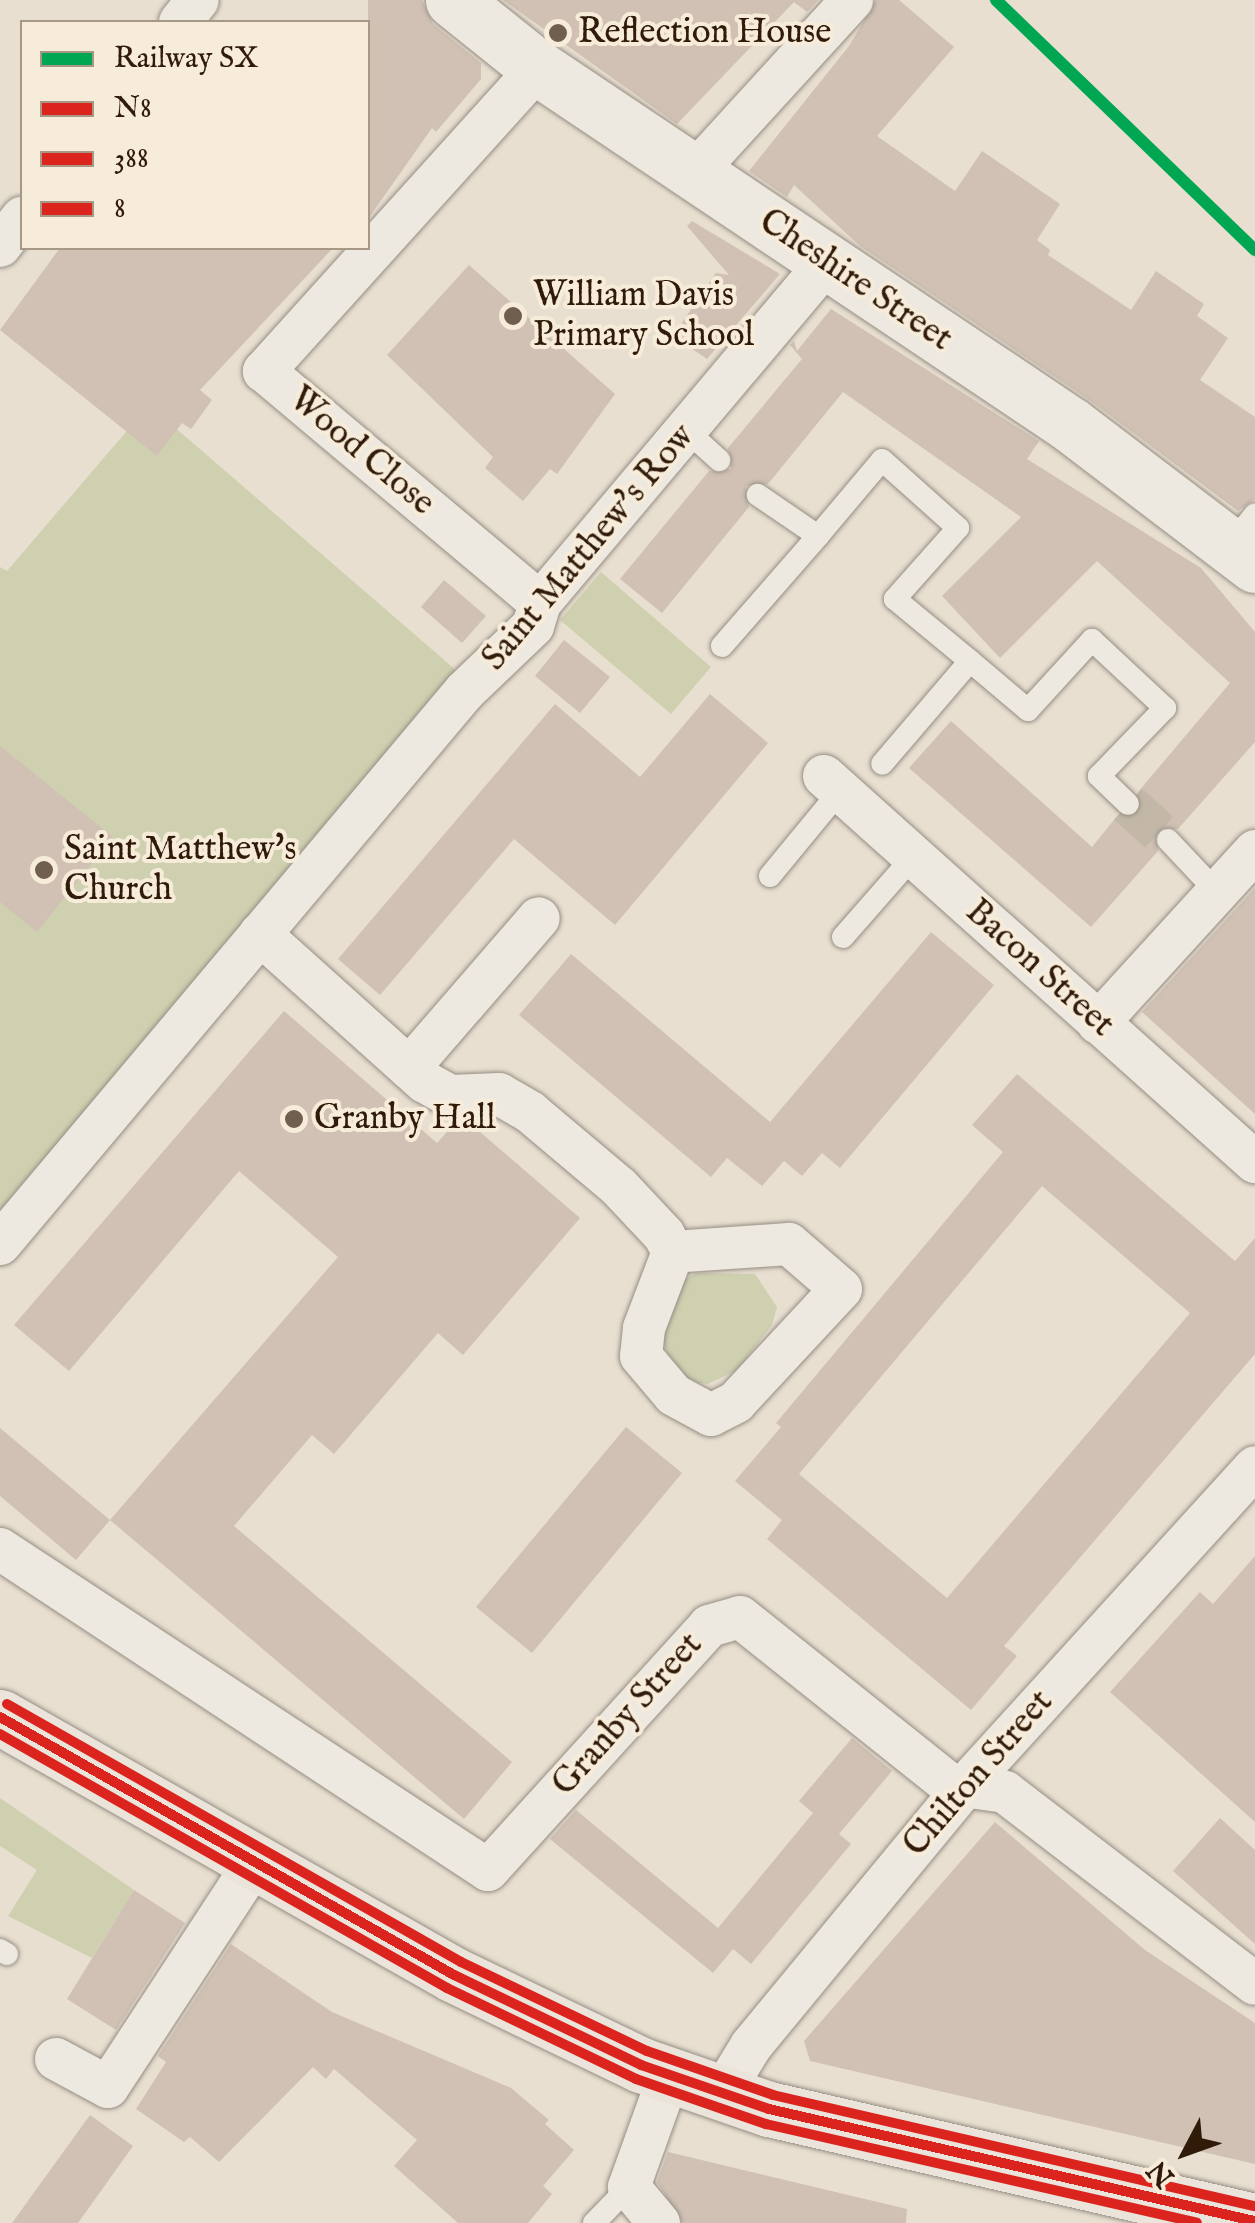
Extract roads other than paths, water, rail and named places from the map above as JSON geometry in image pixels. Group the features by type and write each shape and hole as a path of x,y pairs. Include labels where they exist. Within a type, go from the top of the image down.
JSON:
{"main road":[{"name":"Cheshire Street","path":"452,0 538,68 1247,541"},
{"path":"0,1717 454,1975 669,2076 722,2095 1255,2221"}],"street":[{"path":"182,20 198,0"},
{"path":"695,172 852,0"},
{"name":"Wood Close","path":"538,68 264,370 540,603"},
{"path":"0,246 20,221"},
{"name":"Saint Matthew's Row","path":"0,1244 465,691 533,626 540,603 827,262"},
{"name":"Bacon Street","path":"832,783 1255,1162"},
{"path":"1098,1023 1255,851"},
{"path":"408,1068 539,918"},
{"path":"260,934 408,1068 450,1096 499,1094 530,1112 619,1186 673,1252"},
{"path":"789,1244 841,1289 736,1402 711,1415 674,1395 641,1356 644,1328 673,1252 789,1244"},
{"name":"Chilton Street","path":"722,2095 752,2046 965,1786 1255,1467"},
{"name":"Granby Street","path":"0,1549 488,1870 709,1626 740,1616 949,1784 1005,1792 1255,1984"},
{"path":"56,2059 108,2087 253,1864"},
{"path":"658,2223 629,2187 669,2076"}],"lane":[{"path":"686,430 719,460"},
{"path":"722,646 882,460 958,528 895,598 1028,710 1092,640 1165,708 1099,776 1128,804"},
{"path":"758,495 818,536"},
{"path":"882,764 970,661"},
{"path":"770,876 832,783"},
{"path":"1168,840 1217,892"},
{"path":"842,937 914,856"},
{"path":"594,2223 629,2187"}],"tunnel":[{"path":"1128,804 1168,840"}],"rail line":[{"name":"SX","path":"996,0 1255,250"}],"place":[{"name":"Reflection House","path":"558,33"},
{"name":"William Davis Primary School","path":"513,316"},
{"name":"Saint Matthew's Church","path":"44,870"},
{"name":"Granby Hall","path":"294,1119"}]}
